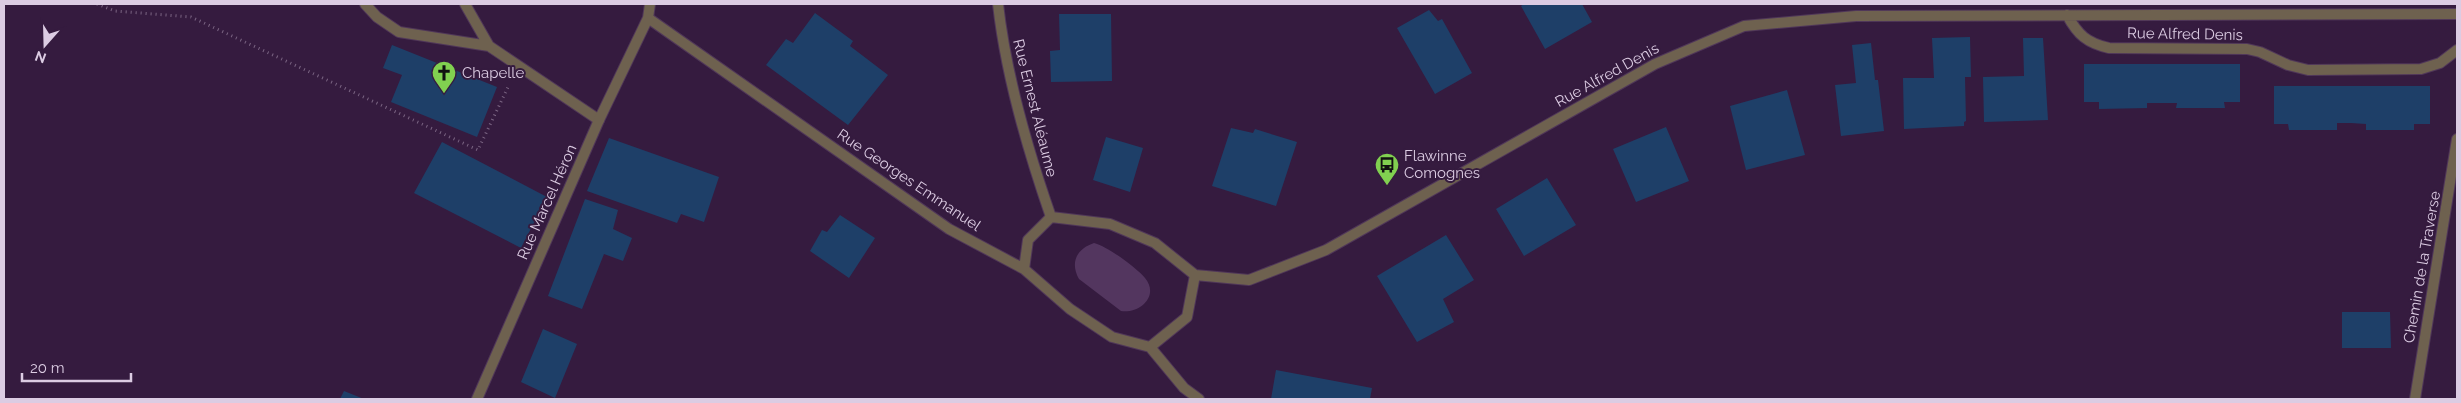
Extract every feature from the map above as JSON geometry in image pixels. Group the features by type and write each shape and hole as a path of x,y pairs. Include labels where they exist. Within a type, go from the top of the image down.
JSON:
{"street":[{"path":"365,4 377,17 399,32 490,46"},
{"path":"465,4 490,46 600,120"},
{"name":"Rue Marcel Héron","path":"477,399 600,120 648,18 650,4"},
{"name":"Rue Ernest Aléaume","path":"998,4 1002,41 1029,153 1051,217"},
{"path":"1928,4 1928,16"},
{"name":"Rue Alfred Denis","path":"1195,275 1249,280 1326,250 1655,64 1744,26 1856,16 2457,14"},
{"name":"Rue Alfred Denis","path":"2067,15 2083,39 2109,48 2241,48 2260,52 2288,65 2308,70 2421,69 2440,63 2457,50"},
{"name":"Rue Georges Emmanuel","path":"648,18 949,228 1024,269 1070,309 1112,337 1150,347"},
{"name":"Chemin de la Traverse","path":"2415,399 2457,139"},
{"path":"1024,269 1028,240 1051,217 1110,224 1156,243 1195,275 1187,317 1150,347 1184,388 1199,399"}],"path":[{"path":"97,4 115,11 191,17 478,150 518,65"}],"shaded area":[{"path":"1094,243 1121,258 1145,278 1149,285 1149,297 1140,307 1134,310 1121,311 1079,279 1075,267 1076,257 1083,249"}],"building":[{"path":"1524,4 1582,4 1592,22 1545,49 1521,6"},
{"path":"1429,10 1438,21 1442,19 1472,73 1435,94 1397,28"},
{"path":"815,13 853,41 850,46 888,75 848,125 766,65 786,39 793,43"},
{"path":"1059,14 1111,14 1112,81 1051,82 1050,51 1060,50"},
{"path":"1970,37 1971,77 1965,77 1966,121 1964,126 1904,129 1903,78 1934,78 1932,38"},
{"path":"2023,38 2043,38 2048,120 1984,122 1983,77 2024,76"},
{"path":"1871,43 1875,80 1878,80 1884,131 1841,136 1835,85 1856,83 1852,45"},
{"name":"Chapelle","path":"392,45 497,87 477,137 391,102 402,75 383,68"},
{"path":"2084,64 2240,64 2240,102 2224,102 2225,108 2176,108 2177,103 2147,103 2147,108 2099,109 2099,102 2084,102"},
{"path":"2274,86 2430,86 2430,124 2414,124 2414,130 2366,130 2366,124 2337,123 2337,130 2289,130 2288,124 2274,124"},
{"path":"1787,90 1805,155 1746,170 1730,106"},
{"path":"1666,127 1689,181 1636,202 1613,149"},
{"path":"1231,128 1253,133 1255,129 1297,142 1276,206 1212,186"},
{"path":"1106,137 1143,148 1130,192 1093,180"},
{"path":"609,138 719,177 704,222 681,214 677,223 587,191"},
{"path":"442,142 547,197 521,248 414,193"},
{"path":"1547,178 1576,225 1524,256 1496,209"},
{"path":"585,199 618,210 613,229 632,238 623,261 604,254 582,309 548,296"},
{"path":"840,215 875,238 849,278 810,251 822,230 827,232"},
{"path":"1446,235 1474,280 1443,299 1454,322 1417,342 1377,276"},
{"path":"2342,312 2390,312 2391,348 2342,348"},
{"path":"543,329 577,344 555,398 521,382"},
{"path":"1276,370 1372,388 1370,399 1271,399"},
{"path":"344,391 364,399 340,399"}],"place":[{"name":"Chapelle","path":"444,94"},
{"name":"Flawinne Comognes","path":"1387,186"}]}
